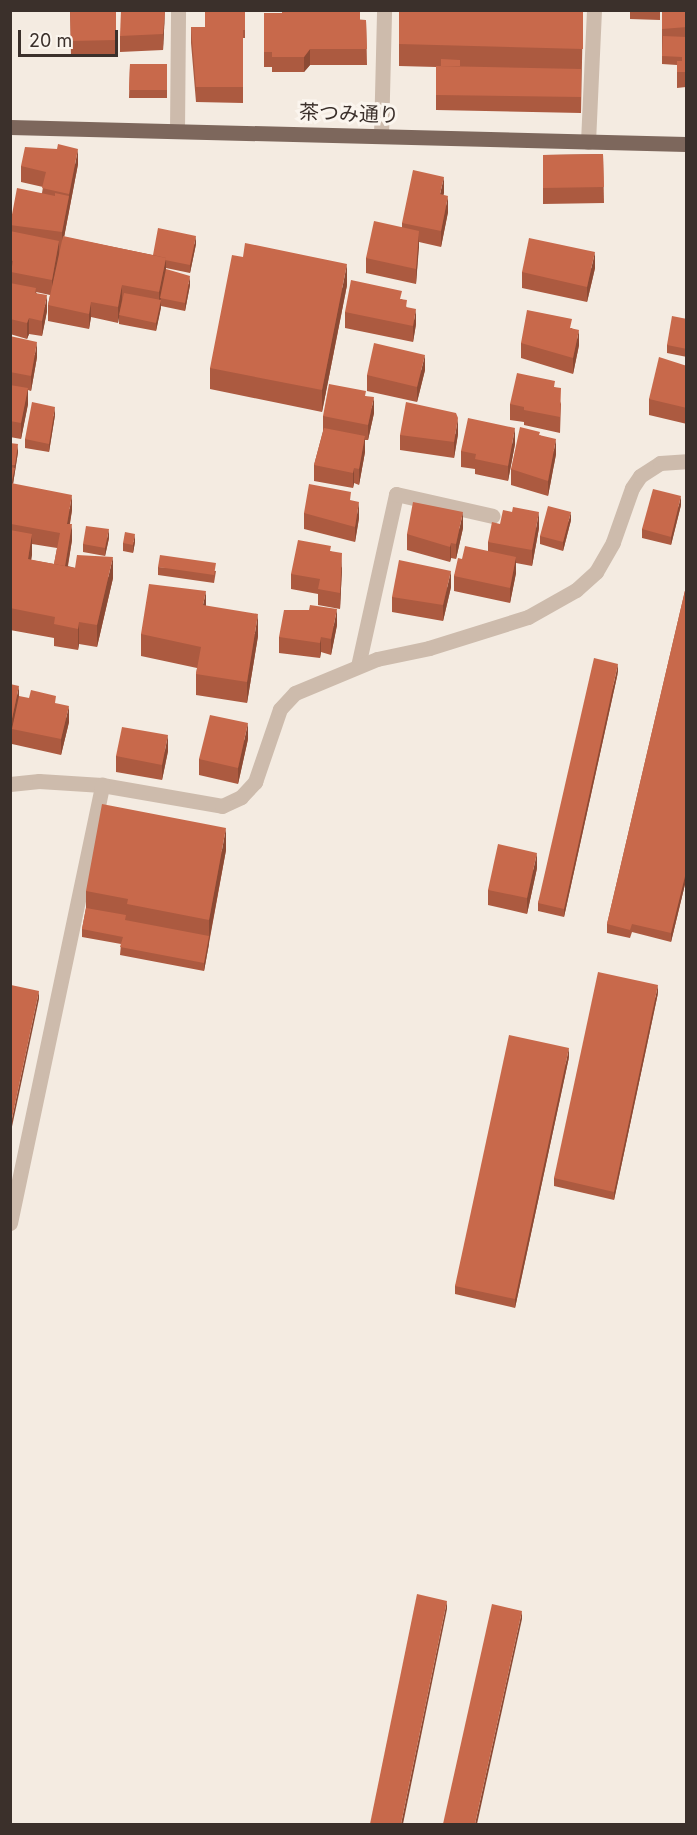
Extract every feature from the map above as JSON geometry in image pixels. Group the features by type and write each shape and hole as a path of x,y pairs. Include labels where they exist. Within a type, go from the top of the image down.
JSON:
{"main road":[{"name":"茶つみ通り","path":"10,127 687,144"}],"street":[{"path":"177,130 178,10"},
{"path":"381,136 384,10"},
{"path":"588,142 594,10"},
{"path":"10,784 39,781 102,785 222,806 241,797 255,782 280,709 295,693 358,666 528,617 576,590 596,572 613,542 632,488 640,476 660,463 687,461"},
{"path":"358,666 396,494 493,516"},
{"path":"10,1223 102,785"}],"building":[{"path":"70,10 116,10 116,40 71,41"},
{"path":"121,10 165,10 163,34 120,36"},
{"path":"205,10 245,10 245,30 243,27 205,27"},
{"path":"282,10 360,10 360,20 366,20 367,49 310,49 304,57 272,57 272,52 264,52 264,13 282,13"},
{"path":"399,10 583,11 583,49 399,44"},
{"path":"662,10 687,10 687,27 662,29"},
{"path":"191,27 243,27 243,87 196,87"},
{"path":"663,36 687,37 687,53 682,53 682,57 662,56"},
{"path":"682,53 687,53 687,87 686,72 677,72 677,61 682,61"},
{"path":"441,59 460,60 460,66 441,66"},
{"path":"130,64 167,64 167,90 129,90"},
{"path":"436,66 581,69 581,97 436,95"},
{"path":"58,144 78,149 69,194 42,188 46,172 21,166 25,147 57,149"},
{"path":"603,154 604,187 543,188 543,155"},
{"path":"413,170 444,177 440,194 448,196 441,231 402,223"},
{"path":"17,188 55,196 55,193 69,196 62,232 10,225"},
{"path":"374,221 419,231 416,269 366,258"},
{"path":"158,228 196,236 190,265 153,255"},
{"path":"10,231 59,241 52,280 11,272 13,261 10,260"},
{"path":"63,236 166,258 159,292 122,285 118,307 91,302 89,314 48,305"},
{"path":"529,238 595,252 587,287 522,272"},
{"path":"245,243 347,264 322,390 210,368 232,255 243,257"},
{"path":"166,269 190,276 185,303 160,298"},
{"path":"351,280 402,291 400,299 407,300 406,307 416,309 413,326 345,312"},
{"path":"10,283 36,288 35,293 47,295 42,321 29,318 27,323 10,319"},
{"path":"124,293 161,300 156,323 119,315"},
{"path":"527,310 572,319 570,328 579,330 573,358 521,343"},
{"path":"672,316 687,319 687,349 667,345"},
{"path":"10,336 37,342 31,376 10,372"},
{"path":"374,343 425,355 417,387 367,375"},
{"path":"659,357 687,366 687,408 649,399"},
{"path":"517,373 555,381 554,387 561,388 560,417 524,410 524,407 510,404"},
{"path":"329,384 366,391 365,396 374,397 368,425 323,416"},
{"path":"10,385 28,388 21,423 10,421"},
{"path":"32,402 55,407 49,444 25,439"},
{"path":"406,402 456,413 458,418 454,442 400,435"},
{"path":"468,418 515,428 508,466 475,459 476,454 461,451"},
{"path":"520,427 556,439 548,481 511,469"},
{"path":"324,428 365,436 359,469 354,468 353,473 314,465"},
{"path":"10,443 18,444 15,465 10,465"},
{"path":"10,467 15,468 10,488"},
{"path":"11,483 72,495 67,524 72,524 65,566 54,564 60,533 11,524"},
{"path":"309,484 351,492 350,500 359,502 355,527 304,513"},
{"path":"653,489 681,496 671,537 642,529"},
{"path":"413,502 463,512 456,544 451,543 450,547 407,534"},
{"path":"548,506 571,512 563,542 540,536"},
{"path":"513,507 539,512 532,550 488,542 492,522 500,524 503,510 512,512"},
{"path":"86,526 109,529 105,548 83,544"},
{"path":"10,530 32,534 28,559 75,568 77,555 113,557 97,625 79,622 78,629 54,624 55,617 10,608"},
{"path":"125,532 135,534 133,545 123,543"},
{"path":"298,540 331,546 330,551 342,553 340,593 318,589 320,579 291,574"},
{"path":"465,546 516,557 510,588 454,576 458,558 462,559"},
{"path":"160,555 216,563 214,575 158,567"},
{"path":"399,560 451,571 443,605 392,597"},
{"path":"687,582 687,868 671,933 632,924 630,930 607,924"},
{"path":"149,584 206,591 203,605 258,614 247,682 196,674 201,647 141,634"},
{"path":"310,605 337,609 331,639 321,637 320,643 279,637 284,610 309,610"},
{"path":"594,658 618,664 564,909 538,903"},
{"path":"10,684 19,686 10,728"},
{"path":"31,690 56,696 55,703 69,706 61,739 12,729 19,696 29,698"},
{"path":"210,715 248,723 238,768 199,759"},
{"path":"122,727 168,735 162,765 116,756"},
{"path":"102,804 226,828 209,920 127,904 128,899 86,891"},
{"path":"498,844 537,853 527,898 488,890"},
{"path":"86,908 126,915 125,920 209,936 204,963 120,947 123,937 82,929"},
{"path":"598,972 658,985 614,1192 554,1178"},
{"path":"10,985 39,991 10,1128"},
{"path":"509,1035 569,1048 515,1299 455,1286"},
{"path":"417,1594 447,1601 401,1824 370,1824"},
{"path":"492,1604 522,1611 475,1824 443,1824"}]}
